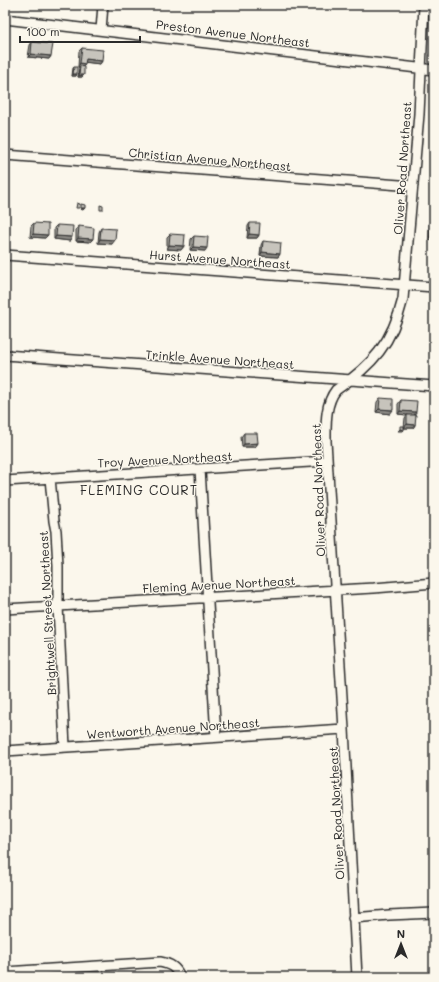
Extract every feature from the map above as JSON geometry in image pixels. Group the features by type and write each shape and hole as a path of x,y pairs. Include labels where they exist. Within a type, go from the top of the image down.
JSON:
{"street":[{"path":"101,30 103,5"},
{"name":"Oliver Road Northeast","path":"357,977 344,729 334,589 326,425 330,399 336,390 362,370 376,355 388,339 399,315 405,285 413,186 422,68 424,5"},
{"name":"Preston Avenue Northeast","path":"5,19 434,70"},
{"name":"Christian Avenue Northeast","path":"5,154 413,186"},
{"name":"Hurst Avenue Northeast","path":"5,255 434,287"},
{"name":"Trinkle Avenue Northeast","path":"5,355 434,386"},
{"name":"Troy Avenue Northeast","path":"5,481 327,461"},
{"path":"200,469 206,577 209,597 216,737"},
{"name":"Brightwell Street Northeast","path":"50,478 56,531 65,747"},
{"name":"Fleming Avenue Northeast","path":"5,609 334,589 374,588 434,583"},
{"name":"Wentworth Avenue Northeast","path":"5,751 344,729"},
{"path":"354,918 389,914 434,913"},
{"path":"5,972 160,962 174,966 178,970 180,977"}],"building":[{"path":"32,42 53,44 51,56 31,54"},
{"path":"82,48 103,50 102,61 86,59 85,64 80,63"},
{"path":"80,66 84,67 84,75 79,75"},
{"path":"74,67 77,67 77,74 73,74"},
{"path":"77,203 80,204 79,208 76,208"},
{"path":"81,204 85,205 85,208 81,208"},
{"path":"100,205 103,206 103,210 100,210"},
{"path":"433,216 434,236 431,236"},
{"path":"34,223 48,224 48,235 33,234"},
{"path":"250,223 260,223 259,235 249,234"},
{"path":"57,225 73,226 72,237 56,236"},
{"path":"79,226 94,228 93,239 78,238"},
{"path":"101,228 116,229 115,240 100,239"},
{"path":"170,234 185,235 184,246 169,245"},
{"path":"194,236 208,237 207,248 193,247"},
{"path":"263,241 281,243 280,254 262,252"},
{"path":"380,398 393,399 393,410 379,409"},
{"path":"401,400 417,401 416,412 400,411"},
{"path":"407,415 416,415 415,425 407,424"},
{"path":"400,426 404,426 404,430 400,429"},
{"path":"244,433 257,433 258,443 244,444"}],"district":[{"name":"FLEMING COURT","path":"139,489"}]}
